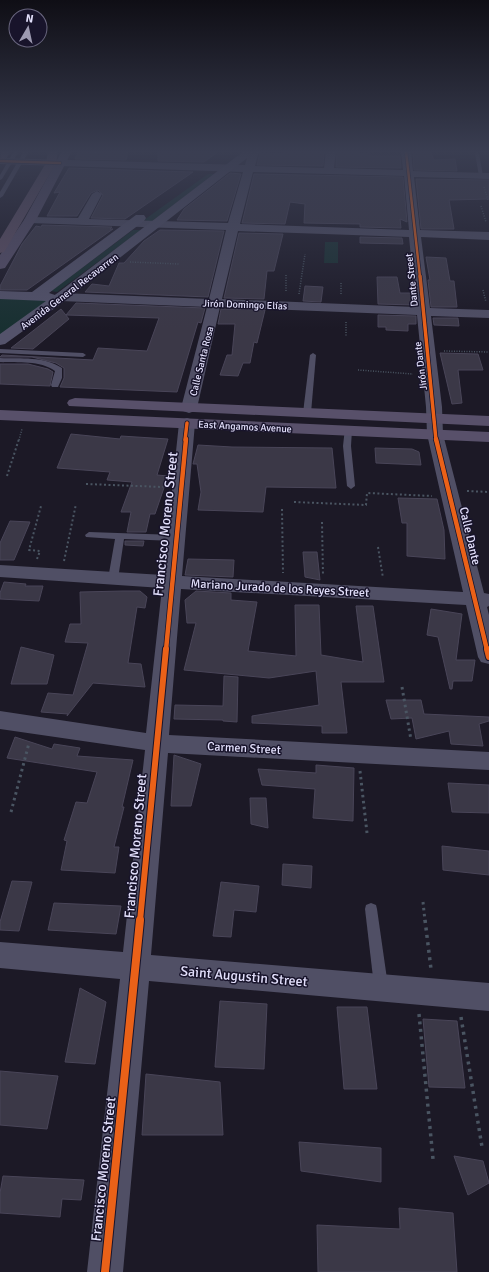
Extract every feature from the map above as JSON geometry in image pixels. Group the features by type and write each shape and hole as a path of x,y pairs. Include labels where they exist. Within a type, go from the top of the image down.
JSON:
{"highway":[{"path":"0,249 23,210"}],"main road":[{"path":"0,265 30,220 34,210"},
{"name":"East Angamos Avenue","path":"63,402 348,430 434,426 489,421"},
{"name":"East Angamos Avenue","path":"0,415 188,415 307,413 434,426 489,437"}],"street":[{"path":"82,222 89,210"},
{"name":"Avenida General Recavarren","path":"36,296 151,210"},
{"name":"Avenida General Recavarren","path":"0,341 61,297 174,210"},
{"name":"Calle Santa Rosa","path":"188,415 238,210"},
{"name":"Dante Street","path":"412,210 423,312"},
{"path":"30,220 415,234 488,232"},
{"name":"Jirón Domingo Elías","path":"0,295 489,314"},
{"name":"Jirón Dante","path":"423,312 434,407 434,426"},
{"name":"Francisco Moreno Street","path":"105,1272 136,967 175,538 188,415"},
{"name":"Calle Dante","path":"434,426 450,497 482,600 489,657"},
{"name":"Mariano Jurado de los Reyes Street","path":"0,571 482,600"},
{"name":"Carmen Street","path":"0,720 157,743 489,761"},
{"name":"Saint Augustin Street","path":"0,955 489,997"}],"lane":[{"path":"0,350 83,355"},
{"path":"307,413 312,355"},
{"path":"0,360 40,362 55,366 59,370 55,385"},
{"path":"348,430 347,446 351,486"},
{"path":"89,535 175,538"},
{"path":"113,579 120,536"},
{"path":"371,909 381,988"}],"path":[{"path":"482,210 488,232"},
{"path":"298,306 305,254"},
{"path":"110,260 180,264"},
{"path":"283,306 286,275"},
{"path":"427,350 489,352"},
{"path":"358,370 430,375"},
{"path":"7,476 26,416"},
{"path":"86,484 180,487"},
{"path":"294,502 366,505 367,493 450,497"},
{"path":"61,575 76,504"},
{"path":"33,573 40,551 29,550 41,506"},
{"path":"282,509 283,589"},
{"path":"322,522 324,591"},
{"path":"378,547 385,594"},
{"path":"402,687 414,757"},
{"path":"11,812 34,725"},
{"path":"358,754 367,833"},
{"path":"423,902 435,993 433,1159"},
{"path":"435,993 482,1147"}],"green space":[{"path":"157,210 166,210 151,222 144,220"},
{"path":"133,230 141,230 57,292 51,291"},
{"path":"325,242 338,242 338,263 324,263"},
{"path":"0,298 49,300 0,335"}],"building":[{"path":"50,210 80,210 77,216 47,216"},
{"path":"95,210 138,210 125,219 91,218"},
{"path":"183,210 230,210 227,221 177,220"},
{"path":"245,210 288,210 285,224 242,223"},
{"path":"305,210 406,210 407,222 400,219 401,228 360,227 360,224 304,223"},
{"path":"419,210 451,210 454,229 421,229"},
{"path":"42,225 112,227 110,229 113,229 27,290 0,290 0,286 22,244 36,226 41,227"},
{"path":"160,230 224,231 208,297 85,292 92,284 109,286 119,263 124,263 144,241"},
{"path":"239,233 283,234 274,271 267,271 264,299 224,298"},
{"path":"360,237 402,238 403,244 360,243"},
{"path":"426,257 446,258 450,281 454,281 457,307 431,307 428,280 430,280"},
{"path":"377,277 397,277 400,293 413,293 414,305 378,304"},
{"path":"305,286 323,287 321,302 303,301"},
{"path":"76,303 205,308 201,323 198,322 177,392 60,387 64,378 64,368 56,363 32,357 0,357 2,355 93,360 98,348 147,351 159,318 66,315"},
{"path":"61,309 69,319 33,349 11,348"},
{"path":"221,309 265,310 257,343 254,342 250,363 243,363 238,376 220,375 227,355 232,355 235,324 218,324"},
{"path":"378,315 416,316 416,324 408,324 408,331 386,330 386,327 378,327"},
{"path":"433,318 458,318 459,326 434,325"},
{"path":"440,353 478,354 483,370 458,370 462,403 452,404"},
{"path":"0,364 28,364 48,369 53,372 50,386 0,384"},
{"path":"71,434 120,439 121,436 168,439 157,475 168,476 155,514 150,514 146,532 127,532 131,512 121,512 132,482 107,480 110,472 57,468"},
{"path":"198,445 232,447 332,448 336,488 266,487 263,512 198,510 201,492 197,464 193,464"},
{"path":"375,448 412,449 419,452 421,465 376,463"},
{"path":"398,498 437,499 444,530 445,559 407,556 407,523 402,523"},
{"path":"10,521 30,522 14,560 0,560 0,543"},
{"path":"125,541 144,541 143,546 125,545"},
{"path":"303,552 317,552 320,580 305,577"},
{"path":"188,559 234,560 233,577 185,575"},
{"path":"4,582 26,584 25,586 43,586 39,601 0,599 0,593"},
{"path":"140,591 147,597 145,608 137,607 128,663 141,664 145,687 93,683 67,716 68,714 41,712 48,693 73,695 88,643 65,642 70,624 81,624 80,592"},
{"path":"196,591 231,593 231,600 257,602 248,651 296,656 295,605 319,605 321,655 363,662 356,606 373,606 384,682 341,682 347,733 322,733 322,726 252,723 252,716 319,705 316,671 269,678 184,670 196,623 187,623 185,600"},
{"path":"431,609 462,614 456,660 475,660 472,681 453,681 452,689 450,689 438,637 427,635"},
{"path":"21,647 54,655 47,684 11,684"},
{"path":"224,676 238,677 237,722 223,720 174,719 175,705 223,706"},
{"path":"386,700 421,700 424,714 489,717 489,721 479,724 483,746 451,744 449,731 416,739 412,718 391,719"},
{"path":"15,737 52,749 54,744 80,748 77,756 133,760 122,807 124,807 114,847 119,847 115,873 61,870 67,841 64,840 76,802 87,803 97,772 7,758"},
{"path":"174,755 201,764 191,806 171,806"},
{"path":"316,765 354,768 353,821 313,818 315,789 262,785 258,769 316,773"},
{"path":"448,783 489,785 489,813 452,812"},
{"path":"250,798 266,798 268,828 251,824"},
{"path":"442,846 489,851 489,875 443,870"},
{"path":"283,864 312,866 311,888 282,885"},
{"path":"12,881 32,882 19,931 0,930 0,922"},
{"path":"221,882 259,886 256,912 234,910 231,937 213,936"},
{"path":"54,903 121,906 116,934 48,930"},
{"path":"80,988 106,1002 95,1064 65,1062"},
{"path":"220,1001 267,1004 264,1069 215,1067"},
{"path":"337,1007 367,1007 377,1089 344,1089"},
{"path":"423,1019 457,1021 465,1088 429,1087"},
{"path":"0,1071 58,1076 47,1129 0,1125"},
{"path":"146,1074 220,1082 223,1135 142,1135"},
{"path":"299,1142 381,1148 381,1182 301,1171"},
{"path":"454,1156 483,1161 489,1183 468,1195"},
{"path":"3,1176 84,1180 81,1200 62,1199 60,1217 0,1213 0,1193"},
{"path":"399,1208 453,1213 457,1272 318,1272 317,1225 400,1229"}],"cycle path":[{"path":"412,210 434,407 435,434 489,657"},
{"path":"105,1272 136,967 187,423"}]}
